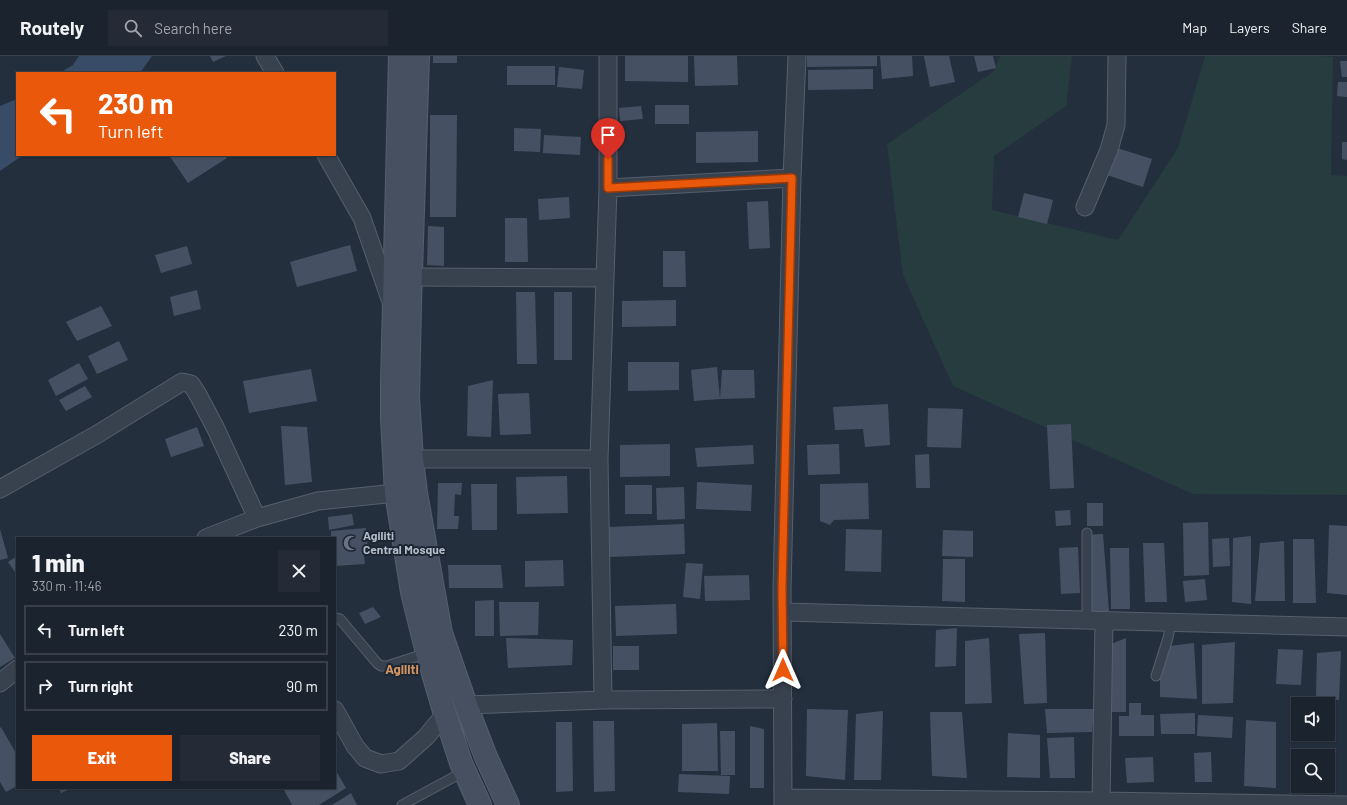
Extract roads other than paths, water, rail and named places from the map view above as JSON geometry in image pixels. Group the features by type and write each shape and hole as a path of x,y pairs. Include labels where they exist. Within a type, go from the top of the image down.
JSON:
{"street":[{"path":"265,56 275,72"},
{"path":"400,56 393,306 392,419 396,493 412,592 427,653 445,714 465,771 480,805"},
{"path":"418,56 408,398 416,493 441,633 486,757 508,805"},
{"path":"603,700 599,459 606,278 608,56"},
{"path":"797,56 792,178 783,612 783,801 1101,801 1347,805"},
{"path":"1085,207 1109,150 1116,125 1117,56"},
{"path":"327,156 362,218 393,306"},
{"path":"608,188 792,178"},
{"path":"411,277 606,278"},
{"path":"0,489 96,434 182,382 191,384 197,393 215,427 257,518"},
{"path":"412,459 599,459"},
{"path":"212,537 235,533 257,518 318,501 396,493"},
{"path":"783,612 1347,627"},
{"path":"1101,801 1104,621"},
{"path":"0,683 16,670"},
{"path":"466,705 603,700 783,699"},
{"path":"336,712 355,746 365,758 381,764 400,761 426,737 445,714"}],"lane":[{"path":"1087,533 1087,620"},
{"path":"336,618 340,619 381,666 387,666 427,653"},
{"path":"1156,676 1168,638 1171,622"},
{"path":"402,805 465,771"}],"water":[{"path":"79,56 152,56 141,72 62,72 73,65"},
{"path":"16,99 16,156 22,156 0,171 0,106"}],"place":[{"name":"Agiliti Central Mosque","path":"351,543"}],"district":[{"name":"Agiliti","path":"402,669"}]}
